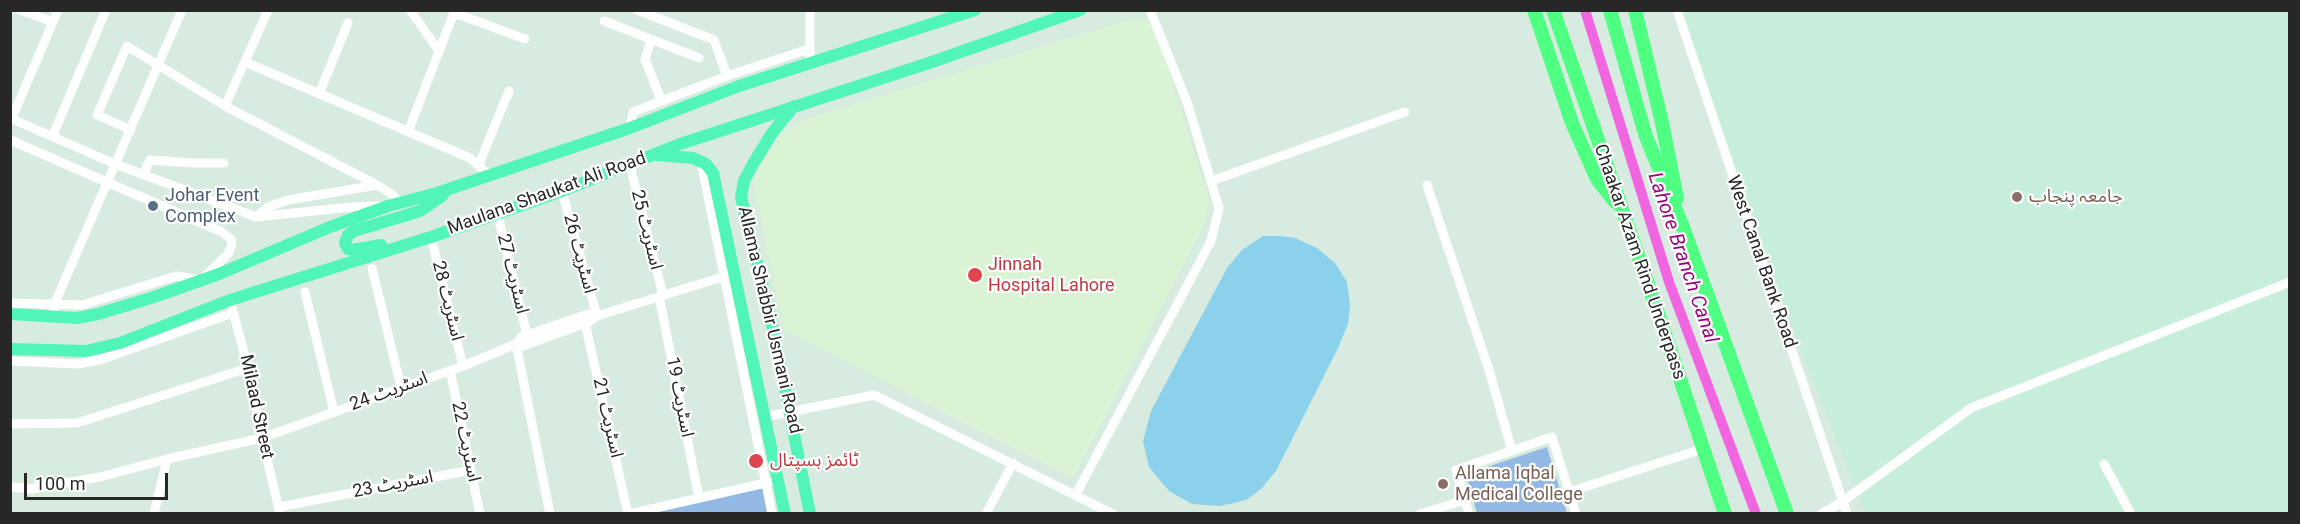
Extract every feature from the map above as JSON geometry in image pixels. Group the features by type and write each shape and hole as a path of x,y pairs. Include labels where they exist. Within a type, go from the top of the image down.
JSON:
{"highway":[{"path":"1534,10 1576,133 1597,179 1622,211"},
{"name":"Chaakar Azam Rind Underpass","path":"1553,10 1725,513"},
{"path":"1610,10 1645,134 1684,230 1787,513"},
{"path":"1635,10 1684,230"}],"main road":[{"name":"Maulana Shaukat Ali Road","path":"10,314 54,311 77,318 98,314 201,280 330,227 630,128 739,86 975,10"},
{"name":"Maulana Shaukat Ali Road","path":"10,349 86,351 120,343 232,307 562,191 630,166 680,144 929,63 1080,10"},
{"name":"Allama Shabbir Usmani Road","path":"794,106 753,164 744,181 741,197 771,320 810,513"},
{"name":"Allama Shabbir Usmani Road","path":"656,155 687,157 701,161 713,173 730,275 765,417 773,482 785,513"},
{"path":"417,241 409,238 357,250 348,249 345,243 348,235 354,231 420,211 453,188"}],"street":[{"path":"20,10 53,22"},
{"path":"58,10 11,118 115,164 256,217 394,205 393,195 377,185 225,106 127,46 97,115 131,130"},
{"path":"53,135 106,10"},
{"path":"10,303 54,311 182,10"},
{"path":"225,106 268,10"},
{"path":"637,10 714,40 727,76"},
{"path":"810,10 810,63"},
{"path":"1076,494 1211,241 1219,208 1187,102 1150,10"},
{"name":"West Canal Bank Road","path":"1677,10 1846,513"},
{"path":"414,13 439,51"},
{"path":"408,132 453,15 460,15 525,39"},
{"path":"604,21 699,58"},
{"path":"319,94 348,23"},
{"path":"651,40 645,59 662,100"},
{"path":"630,128 633,112 727,76 809,49"},
{"path":"245,62 470,158 489,175"},
{"path":"479,164 509,91"},
{"path":"1210,181 1405,112"},
{"path":"10,140 222,232 231,239 232,244 228,254 201,280"},
{"path":"143,175 150,160 224,163"},
{"name":"اسٹریٹ 25","path":"630,166 661,295"},
{"path":"256,217 268,207 288,200 377,185"},
{"path":"1427,185 1489,370 1512,451"},
{"name":"اسٹریٹ 26","path":"562,191 597,316"},
{"name":"اسٹریٹ 27","path":"497,212 527,335"},
{"name":"اسٹریٹ 28","path":"431,237 463,366"},
{"path":"372,268 401,387"},
{"path":"730,275 773,482 772,513"},
{"name":"اسٹریٹ 24","path":"516,344 523,346 585,323 597,316 730,275"},
{"path":"1821,513 1842,502 1971,408 2289,282"},
{"path":"305,292 334,412"},
{"name":"اسٹریٹ 19","path":"661,295 699,498"},
{"path":"10,360 78,364 89,362 232,307"},
{"name":"Milaad Street","path":"232,307 249,368 262,438 280,510"},
{"name":"اسٹریٹ 24","path":"10,487 32,489 99,477 262,438 463,366 516,344 527,335 588,314 597,316"},
{"name":"اسٹریٹ 21","path":"585,323 629,513"},
{"path":"516,344 550,513"},
{"path":"10,424 77,423 249,368"},
{"name":"اسٹریٹ 22","path":"450,370 480,513"},
{"path":"765,417 874,395 1113,513"},
{"path":"1469,513 1456,470 1552,437 1576,513"},
{"path":"1569,492 1702,449"},
{"path":"154,513 167,459"},
{"path":"986,513 1013,462"},
{"path":"2104,465 2131,513"},
{"name":"اسٹریٹ 23","path":"280,510 471,470"},
{"path":"629,513 773,482"},
{"path":"1420,513 1465,500"}],"shaded area":[{"name":"جامعہ پنجاب","path":"1682,11 2289,11 2289,513 1865,513 1787,316 1702,77"},
{"name":"Jinnah Hospital Lahore","path":"1132,19 1146,21 1157,33 1210,203 1204,225 1073,478 784,330 753,182 765,156 783,132 803,120"},
{"path":"1263,236 1295,238 1317,248 1335,263 1347,282 1350,305 1348,324 1276,471 1261,489 1246,500 1220,506 1192,504 1169,491 1149,467 1143,441 1151,411 1227,268 1242,250"},
{"path":"1547,447 1567,513 1477,513 1466,474"},
{"path":"763,488 768,514 646,514"}],"waterway":[{"name":"Lahore Branch Canal","path":"1585,10 1669,282 1756,514"}],"place":[{"name":"جامعہ پنجاب","path":"2017,197"},
{"name":"Johar Event Complex","path":"153,206"},
{"name":"Jinnah Hospital Lahore","path":"975,275"},
{"name":"ٹائمز ہسپتال","path":"756,461"},
{"name":"Allama Iqbal Medical College","path":"1443,484"}]}
